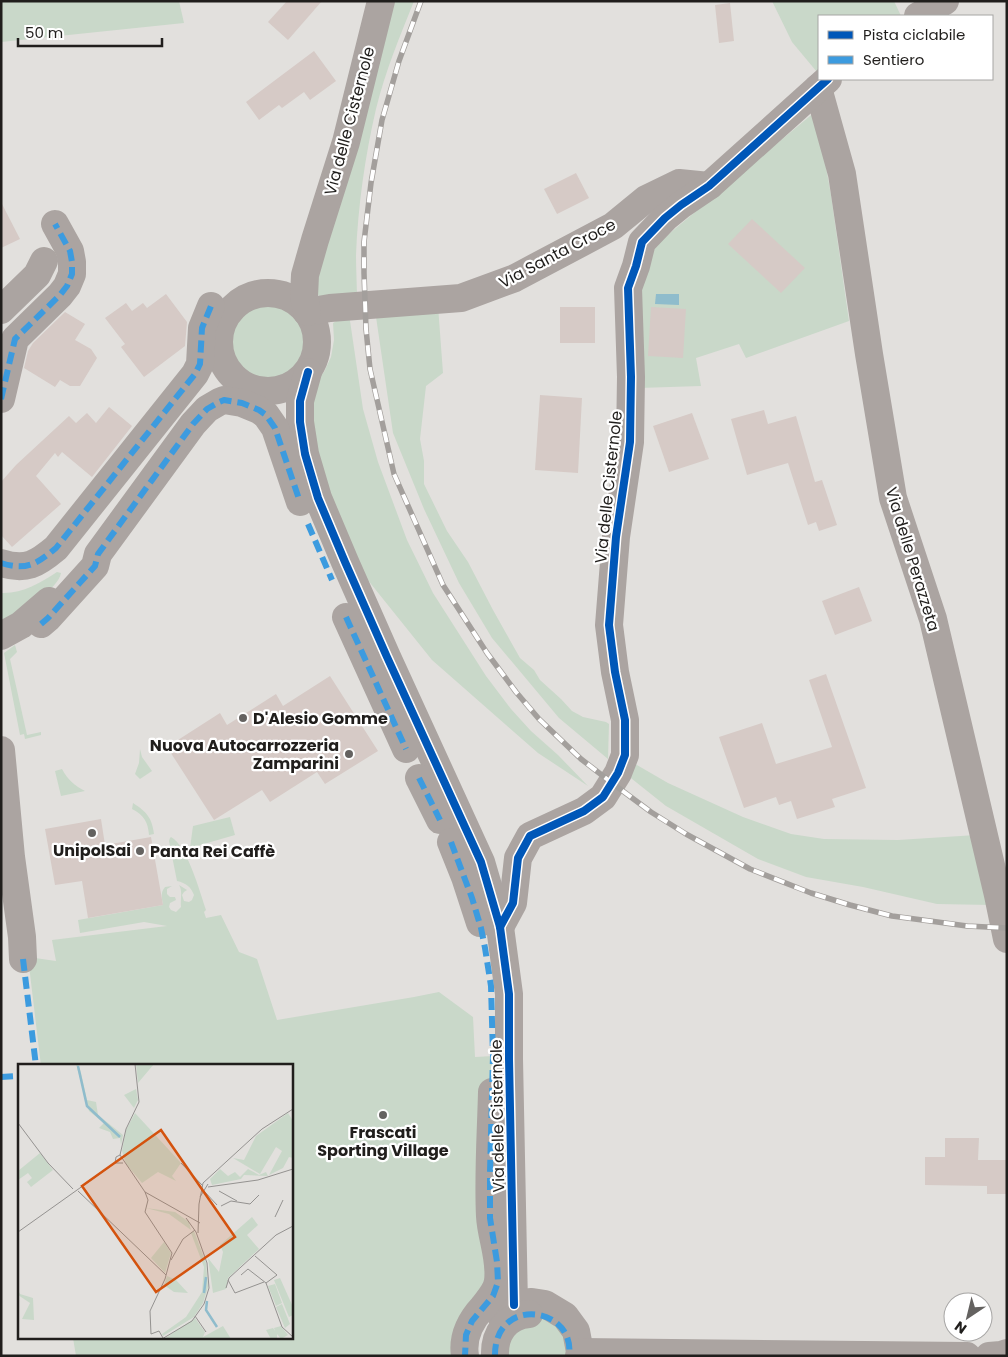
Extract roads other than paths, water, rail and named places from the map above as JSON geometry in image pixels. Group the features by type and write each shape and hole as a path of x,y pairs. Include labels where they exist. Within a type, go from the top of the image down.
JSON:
{"street":[{"name":"Via delle Cisternole","path":"307,312 304,296 305,275 346,142 381,1"},
{"path":"920,15 945,1"},
{"name":"Via delle Cisternole","path":"500,927 513,903 518,858 530,836 584,811 603,797 618,772 625,755 626,720 615,672 609,625 616,537 630,442 631,377 628,288 642,242 665,218 709,186 823,83"},
{"name":"Via delle Perazzeta","path":"823,83 842,174 893,498 933,619 1007,939"},
{"name":"Via Santa Croce","path":"307,312 330,308 461,298 516,278 613,226 646,199 679,184 709,186"},
{"path":"1,399 15,339 60,294 67,286 72,274 70,252 55,224"},
{"name":"Via delle Cisternole","path":"247,304 282,281 315,240"},
{"path":"1,310 37,275 44,261"},
{"path":"3,577 30,578 46,572 67,555 118,498 182,416 205,382 214,361 220,333 225,319 239,303 247,304 268,293 281,295 297,302 307,312 313,322 316,332 316,354 308,372 295,384 277,391 260,390 246,386 235,378 224,363 220,350 220,333"},
{"path":"3,577 14,567 30,565 44,558 61,542 195,374 200,364 202,328 211,306"},
{"name":"Via delle Cisternole","path":"304,454 300,422 300,401 308,372"},
{"name":"Via delle Cisternole","path":"253,388 270,399 283,413 304,454 318,498 345,562 481,862 500,927 510,994 509,1060 514,1305"},
{"path":"182,416 191,407 213,394 221,391 253,388"},
{"path":"41,624 95,566 98,554 185,434 207,409 224,400 242,403 258,410 266,415 275,428 304,513 332,580"},
{"path":"1,636 21,625 67,584 118,498"},
{"path":"346,617 406,748"},
{"path":"1,750 23,958"},
{"path":"419,778 445,831 474,904 485,948 490,986 494,1056 490,1218 498,1282 493,1296 472,1321 466,1335 465,1356"},
{"path":"482,1356 484,1334 496,1315 514,1305 532,1302 545,1304 565,1316 576,1332 576,1355"},
{"path":"494,1356 494,1345 504,1325 523,1314 545,1316 555,1322 563,1330 568,1340 569,1351 576,1355 967,1356"},
{"path":"989,1356 1001,1356 1007,1353"}],"water":[{"path":"656,294 679,294 679,305 655,304"}],"railway":[{"path":"421,1 399,61 382,120 371,183 364,242 366,329 370,369 394,474 443,585 487,653 539,719 581,759 651,812 686,834 750,869 811,893 850,905 892,916 967,926 1007,928"}],"place":[{"name":"D'Alesio Gomme","path":"243,718"},
{"name":"Nuova Autocarrozzeria Zamparini","path":"349,754"},
{"name":"UnipolSai","path":"92,833"},
{"name":"Panta Rei Caffè","path":"140,851"},
{"name":"Frascati Sporting Village","path":"383,1115"}]}
